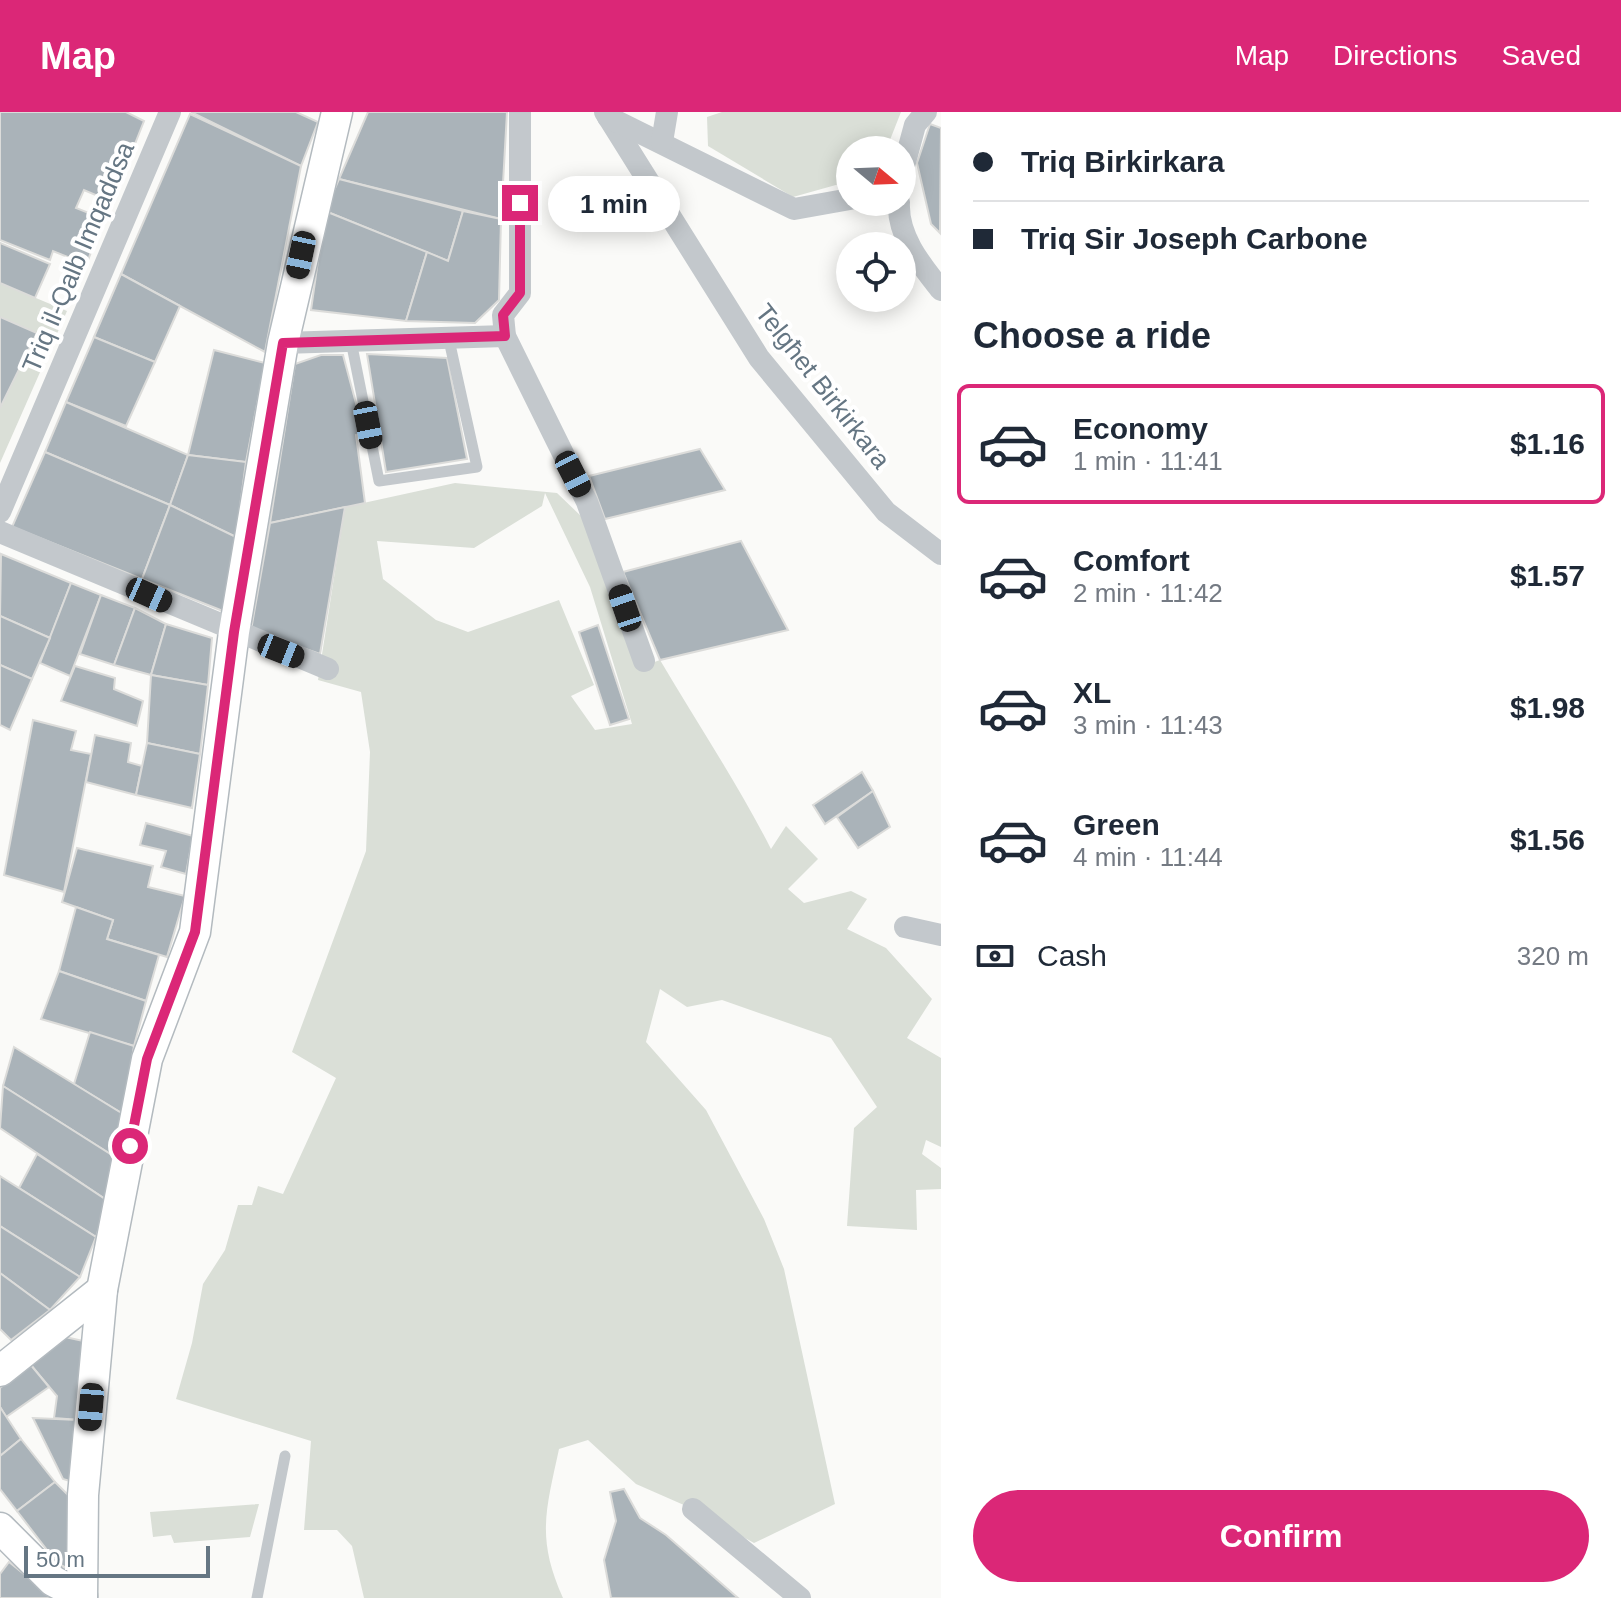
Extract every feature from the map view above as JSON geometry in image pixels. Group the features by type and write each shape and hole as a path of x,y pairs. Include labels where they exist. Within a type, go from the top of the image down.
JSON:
{"main road":[{"path":"0,1528 53,1581 82,1597 83,1495 102,1290 147,1059 195,932 234,632 283,343 337,112"},
{"path":"0,1371 102,1290"}],"street":[{"name":"Triq il-Qalb Imqaddsa","path":"0,512 170,112"},
{"path":"520,112 520,293 503,315 505,336 587,502 644,661"},
{"path":"662,142 667,112"},
{"path":"912,136 915,125 926,112"},
{"path":"606,115 794,209 836,202"},
{"name":"Telgħet Birkirkara","path":"606,115 759,358 886,512 941,554"},
{"path":"900,216 913,255 941,290"},
{"path":"283,343 505,336"},
{"path":"0,532 328,669"},
{"path":"905,927 941,935"},
{"path":"693,1509 800,1598"}],"lane":[{"path":"351,341 379,481 477,467 449,340"},
{"path":"257,1598 285,1456"}],"shaded area":[{"path":"722,112 901,112 892,136 836,136 836,185 793,197 708,146 707,117"},
{"path":"0,283 67,311 0,463 0,408 37,334 0,317"},
{"path":"455,483 557,493 582,517 638,668 660,660 771,849 786,826 818,859 788,889 804,903 851,891 867,899 847,929 886,948 932,999 907,1038 941,1058 941,1147 926,1140 922,1154 941,1168 941,1189 916,1190 917,1230 847,1226 854,1128 877,1107 831,1038 722,1000 687,1007 660,989 646,1042 706,1110 764,1219 784,1269 835,1504 754,1543 693,1509 636,1484 588,1440 559,1449 547,1507 546,1541 563,1598 364,1598 352,1546 337,1530 304,1530 311,1441 176,1399 192,1343 203,1284 225,1250 238,1205 252,1205 258,1186 283,1194 336,1078 292,1052 366,851 370,752 361,692 318,680 345,507","holes":["545,493 590,587 632,724 595,730 571,696 594,685 559,600 468,632 436,620 383,579 377,541 474,548 542,506"]},
{"path":"259,1504 250,1537 174,1543 171,1535 153,1537 150,1512"}],"building":[{"path":"0,112 126,112 144,121 112,202 84,190 76,208 104,219 88,260 75,260 53,251 50,260 0,240"},
{"path":"191,112 296,112 318,122 301,166"},
{"path":"368,112 507,112 501,219 339,179"},
{"path":"190,114 301,166 265,352 121,274"},
{"path":"930,124 941,128 940,233 931,224 917,163"},
{"path":"339,179 463,211 448,261 325,211"},
{"path":"325,211 427,252 406,321 311,310"},
{"path":"463,211 501,219 499,300 475,323 406,321 427,252 448,261"},
{"path":"0,243 50,264 35,298 0,283"},
{"path":"121,274 180,306 155,362 94,337"},
{"path":"0,317 37,333 0,408"},
{"path":"94,337 155,362 126,426 66,402"},
{"path":"214,350 265,363 246,462 188,455"},
{"path":"367,354 447,358 467,459 386,472"},
{"path":"321,355 343,355 364,433 356,435 365,503 270,523 295,364"},
{"path":"66,402 188,455 170,505 45,452"},
{"path":"700,449 725,490 605,519 589,476"},
{"path":"45,452 170,505 142,579 12,527"},
{"path":"188,455 246,462 236,537 170,505"},
{"path":"170,505 236,537 223,611 142,579"},
{"path":"345,507 320,654 251,630 270,523"},
{"path":"741,541 788,630 660,660 623,572"},
{"path":"1,554 71,583 50,638 0,616"},
{"path":"71,583 101,595 70,676 40,663"},
{"path":"101,595 135,608 114,665 80,654"},
{"path":"135,608 166,624 151,675 114,665"},
{"path":"0,616 50,638 32,679 0,665"},
{"path":"166,624 212,638 208,685 151,675"},
{"path":"598,625 629,719 610,725 579,632"},
{"path":"0,665 32,679 10,730 0,725"},
{"path":"75,666 115,678 114,689 143,701 137,726 61,701"},
{"path":"151,675 208,685 200,754 147,743"},
{"path":"33,720 76,731 71,750 91,754 64,892 4,875"},
{"path":"95,735 131,743 128,762 142,766 136,795 86,782"},
{"path":"147,743 200,754 192,808 136,795"},
{"path":"862,772 873,791 825,824 813,805"},
{"path":"873,791 890,827 858,848 837,817"},
{"path":"146,823 193,836 186,874 161,867 166,851 140,845"},
{"path":"77,848 153,866 148,887 185,896 167,957 107,939 113,920 62,902"},
{"path":"76,907 113,920 107,939 159,955 146,1001 59,971"},
{"path":"59,971 146,1001 134,1046 41,1019"},
{"path":"90,1032 134,1046 123,1114 74,1084"},
{"path":"14,1047 123,1114 115,1157 3,1086"},
{"path":"3,1086 115,1157 108,1201 0,1128"},
{"path":"37,1154 108,1201 96,1237 19,1188"},
{"path":"0,1176 96,1237 80,1277 0,1226"},
{"path":"0,1226 80,1277 50,1310 0,1273"},
{"path":"0,1273 50,1310 11,1340 0,1329"},
{"path":"65,1337 88,1342 79,1420 54,1418 57,1396 30,1364"},
{"path":"30,1364 49,1387 6,1417 0,1407 0,1388"},
{"path":"0,1407 21,1439 0,1456"},
{"path":"33,1418 79,1420 76,1483 63,1479"},
{"path":"21,1439 55,1482 17,1511 0,1489 0,1456"},
{"path":"55,1482 75,1502 72,1571 57,1563 17,1511"},
{"path":"624,1489 640,1518 666,1535 738,1598 611,1598 604,1560 616,1521 610,1492"},
{"path":"9,1562 54,1598 0,1598 0,1574"}],"route":[{"path":"130,1146 147,1059 195,932 234,632 283,343 505,336 503,315 520,293 520,203"}]}
